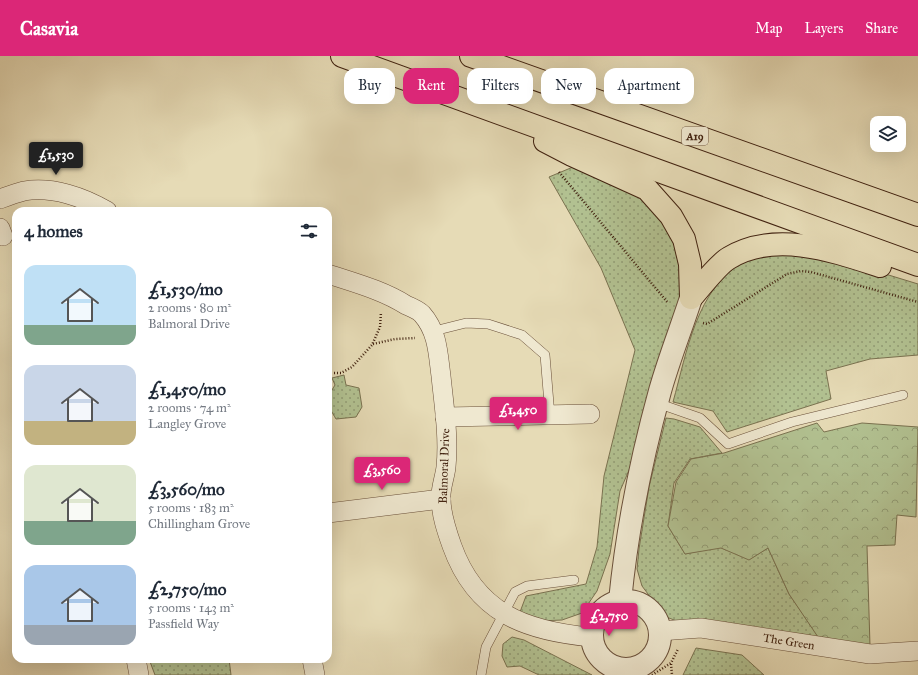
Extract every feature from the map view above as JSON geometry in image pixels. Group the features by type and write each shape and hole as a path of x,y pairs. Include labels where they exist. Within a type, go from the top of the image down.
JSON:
{"highway":[{"path":"342,56 467,100"},
{"name":"A19","path":"471,56 505,68"},
{"path":"493,56 513,68"},
{"name":"A19","path":"533,78 918,215"},
{"path":"477,104 572,155 647,189 671,216 684,239 690,264 691,298"},
{"path":"478,104 918,265"},
{"path":"691,298 728,258 754,247 795,244 840,254 918,276"}],"street":[{"path":"0,199 23,191 41,190 63,192 98,207"},
{"name":"Balmoral Drive","path":"332,275 375,289 421,313 435,337 445,417 446,466 441,499 447,531 459,565 476,590 503,614 529,627 560,634 591,637"},
{"path":"620,601 625,547 635,494 657,403 691,298"},
{"path":"445,417 590,414"},
{"path":"332,513 441,499"},
{"path":"620,601 631,601 643,605 650,610 657,620 660,630 659,642 654,654 642,672 620,669 609,665 596,654 591,637 592,625 599,612 608,604 620,601"},
{"name":"The Green","path":"660,630 701,628 870,654 918,651"},
{"path":"137,663 139,675"},
{"path":"313,663 315,675"}],"lane":[{"path":"435,337 466,322 488,324 522,335 545,355 550,416"},
{"path":"657,403 700,418 728,444 792,422 903,395"},
{"path":"481,675 486,647 514,592 527,586 574,580"}],"path":[{"path":"332,373 341,373 352,367 372,344 380,327 381,305 375,289"},
{"path":"372,344 394,339 435,337"},
{"path":"672,675 671,663 688,628"},
{"path":"642,672 671,663"}],"green space":[{"path":"573,167 640,194 671,235 684,267 682,295 636,454 620,491 610,554 597,591 582,613 562,620 539,621 520,612 526,596 586,584 597,547 604,476 635,350 601,268 549,177"},
{"path":"770,253 833,258 918,284 918,355 870,359 826,371 831,399 727,432 713,411 673,402 683,363 696,323 704,305 715,288 728,273 747,259"},
{"path":"344,375 346,385 359,388 362,407 356,417 336,419 332,412 332,391 335,385 332,378"},
{"path":"666,418 700,427 722,453 690,459 674,483 668,526 685,554 719,547 750,559 768,548 789,594 821,640 677,621 666,617 642,586 637,569 639,549 649,487"},
{"path":"817,423 824,432 862,423 918,427 916,517 897,515 895,545 867,546 870,646 820,640 789,594 768,548 749,560 721,548 685,554 668,526 676,482 691,459 724,453"},
{"path":"512,637 524,640 592,675 539,675 520,666 507,667 502,656 503,644"},
{"path":"696,648 742,655 764,675 683,675"},
{"path":"150,663 230,663 231,675 155,675"}]}
